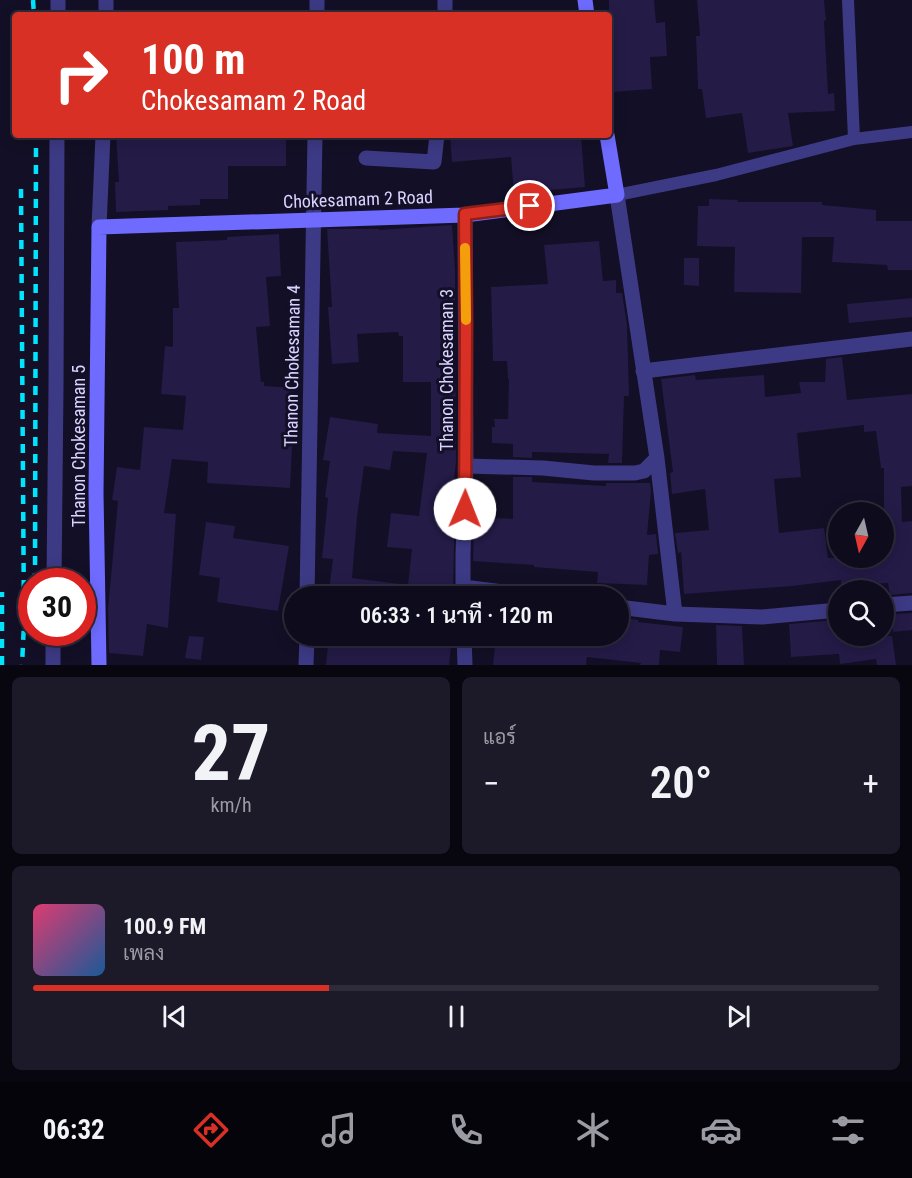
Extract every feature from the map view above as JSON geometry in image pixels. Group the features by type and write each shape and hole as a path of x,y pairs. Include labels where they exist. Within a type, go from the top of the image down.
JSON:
{"street":[{"path":"54,568 57,138"},
{"path":"99,227 103,138"},
{"name":"Thanon Chokesaman 4","path":"307,586 315,138"},
{"path":"366,158 434,162 437,138"},
{"path":"608,138 657,458 675,614"},
{"name":"Chokesamam 2 Road","path":"99,227 465,214 617,195"},
{"name":"Thanon Chokesaman 3","path":"463,586 466,466 465,214"},
{"name":"Thanon Chokesaman 5","path":"99,227 96,493 99,665"},
{"path":"644,371 912,339"},
{"path":"466,466 635,473 644,471 657,458"},
{"path":"894,604 912,603"},
{"path":"629,608 675,614 762,617 828,611"},
{"path":"53,646 53,665"},
{"path":"306,665 307,646"},
{"path":"464,646 465,665"}],"lane":[{"path":"848,0 854,139"},
{"path":"617,195 716,175 854,139 912,132"}],"building":[{"path":"609,0 654,0 656,23 665,22 667,56 650,57 652,89 612,92 612,12 609,12"},
{"path":"697,0 824,0 828,94 834,93 835,111 788,113 793,146 748,153 742,113 706,118 702,89 698,89 696,36 700,36"},
{"path":"116,138 286,139 286,166 228,166 228,199 200,199 200,205 168,206 168,210 116,212 115,182 119,182"},
{"path":"450,138 581,138 585,187 514,193 511,157 452,162"},
{"path":"709,199 738,200 738,202 822,202 822,205 876,210 876,221 912,221 912,270 888,270 887,265 832,262 834,237 802,237 801,293 734,292 735,247 697,246 698,206 709,206"},
{"path":"452,225 455,270 456,462 452,495 455,496 453,586 329,586 333,559 322,558 328,498 325,497 330,461 323,460 330,417 378,424 377,433 431,436 431,382 403,382 403,336 399,336 398,332 357,334 359,362 332,364 328,307 332,307 327,229","holes":["393,451 427,453 419,516 391,513 387,547 412,549 408,585 352,578 364,466 390,470"]},
{"path":"279,234 281,276 266,277 270,326 256,327 261,382 264,382 264,386 295,388 290,488 207,483 208,462 172,459 164,513 176,514 168,628 147,624 143,656 109,653 108,609 118,501 112,500 117,467 140,470 144,427 183,430 186,396 161,394 165,346 173,347 173,308 179,308 176,242 227,240 227,237"},
{"path":"599,241 603,281 616,280 616,293 622,293 627,325 629,396 624,396 622,463 608,463 609,454 532,452 532,458 513,457 513,444 492,443 494,419 508,419 509,379 507,361 493,361 491,287 548,284 544,245"},
{"path":"684,258 699,258 699,286 684,285"},
{"path":"912,298 912,317 849,323 847,304"},
{"path":"842,357 847,400 912,394 912,486 901,487 902,522 912,521 912,593 894,595 894,580 828,580 792,586 684,594 681,552 678,553 675,533 709,530 705,489 672,494 670,473 673,472 661,379 695,375 696,380 764,375 765,397 801,393 799,382 825,382 826,359","holes":["864,425 864,432 876,431 881,468 884,468 884,502 894,502 894,568 828,568 824,528 779,533 774,479 801,477 797,433"]},
{"path":"513,477 532,477 532,482 606,486 606,483 650,483 647,535 656,534 658,554 649,555 647,585 597,583 598,572 473,561 474,517 513,519"},
{"path":"206,522 235,526 233,538 289,546 278,611 217,602 220,578 199,575"},
{"path":"912,613 912,630 894,632 894,614"},
{"path":"629,619 638,620 638,622 683,627 680,652 660,650 659,665 640,665 641,663 587,657 586,665 493,665 495,646 629,646"},
{"path":"828,621 828,646 893,646 896,665 877,665 876,659 840,664 839,654 791,657 789,624"},
{"path":"716,625 742,626 744,665 717,665"},
{"path":"189,636 204,637 201,660 185,658"},
{"path":"328,646 451,646 449,665 326,665"}],"railway":[{"path":"33,0 34,12"},
{"path":"35,568 36,138"},
{"path":"21,189 24,624 22,665"},
{"path":"2,592 2,665"}],"slow traffic":[{"path":"465,248 466,320"}],"route":[{"path":"465,509 465,214 530,206"}]}
